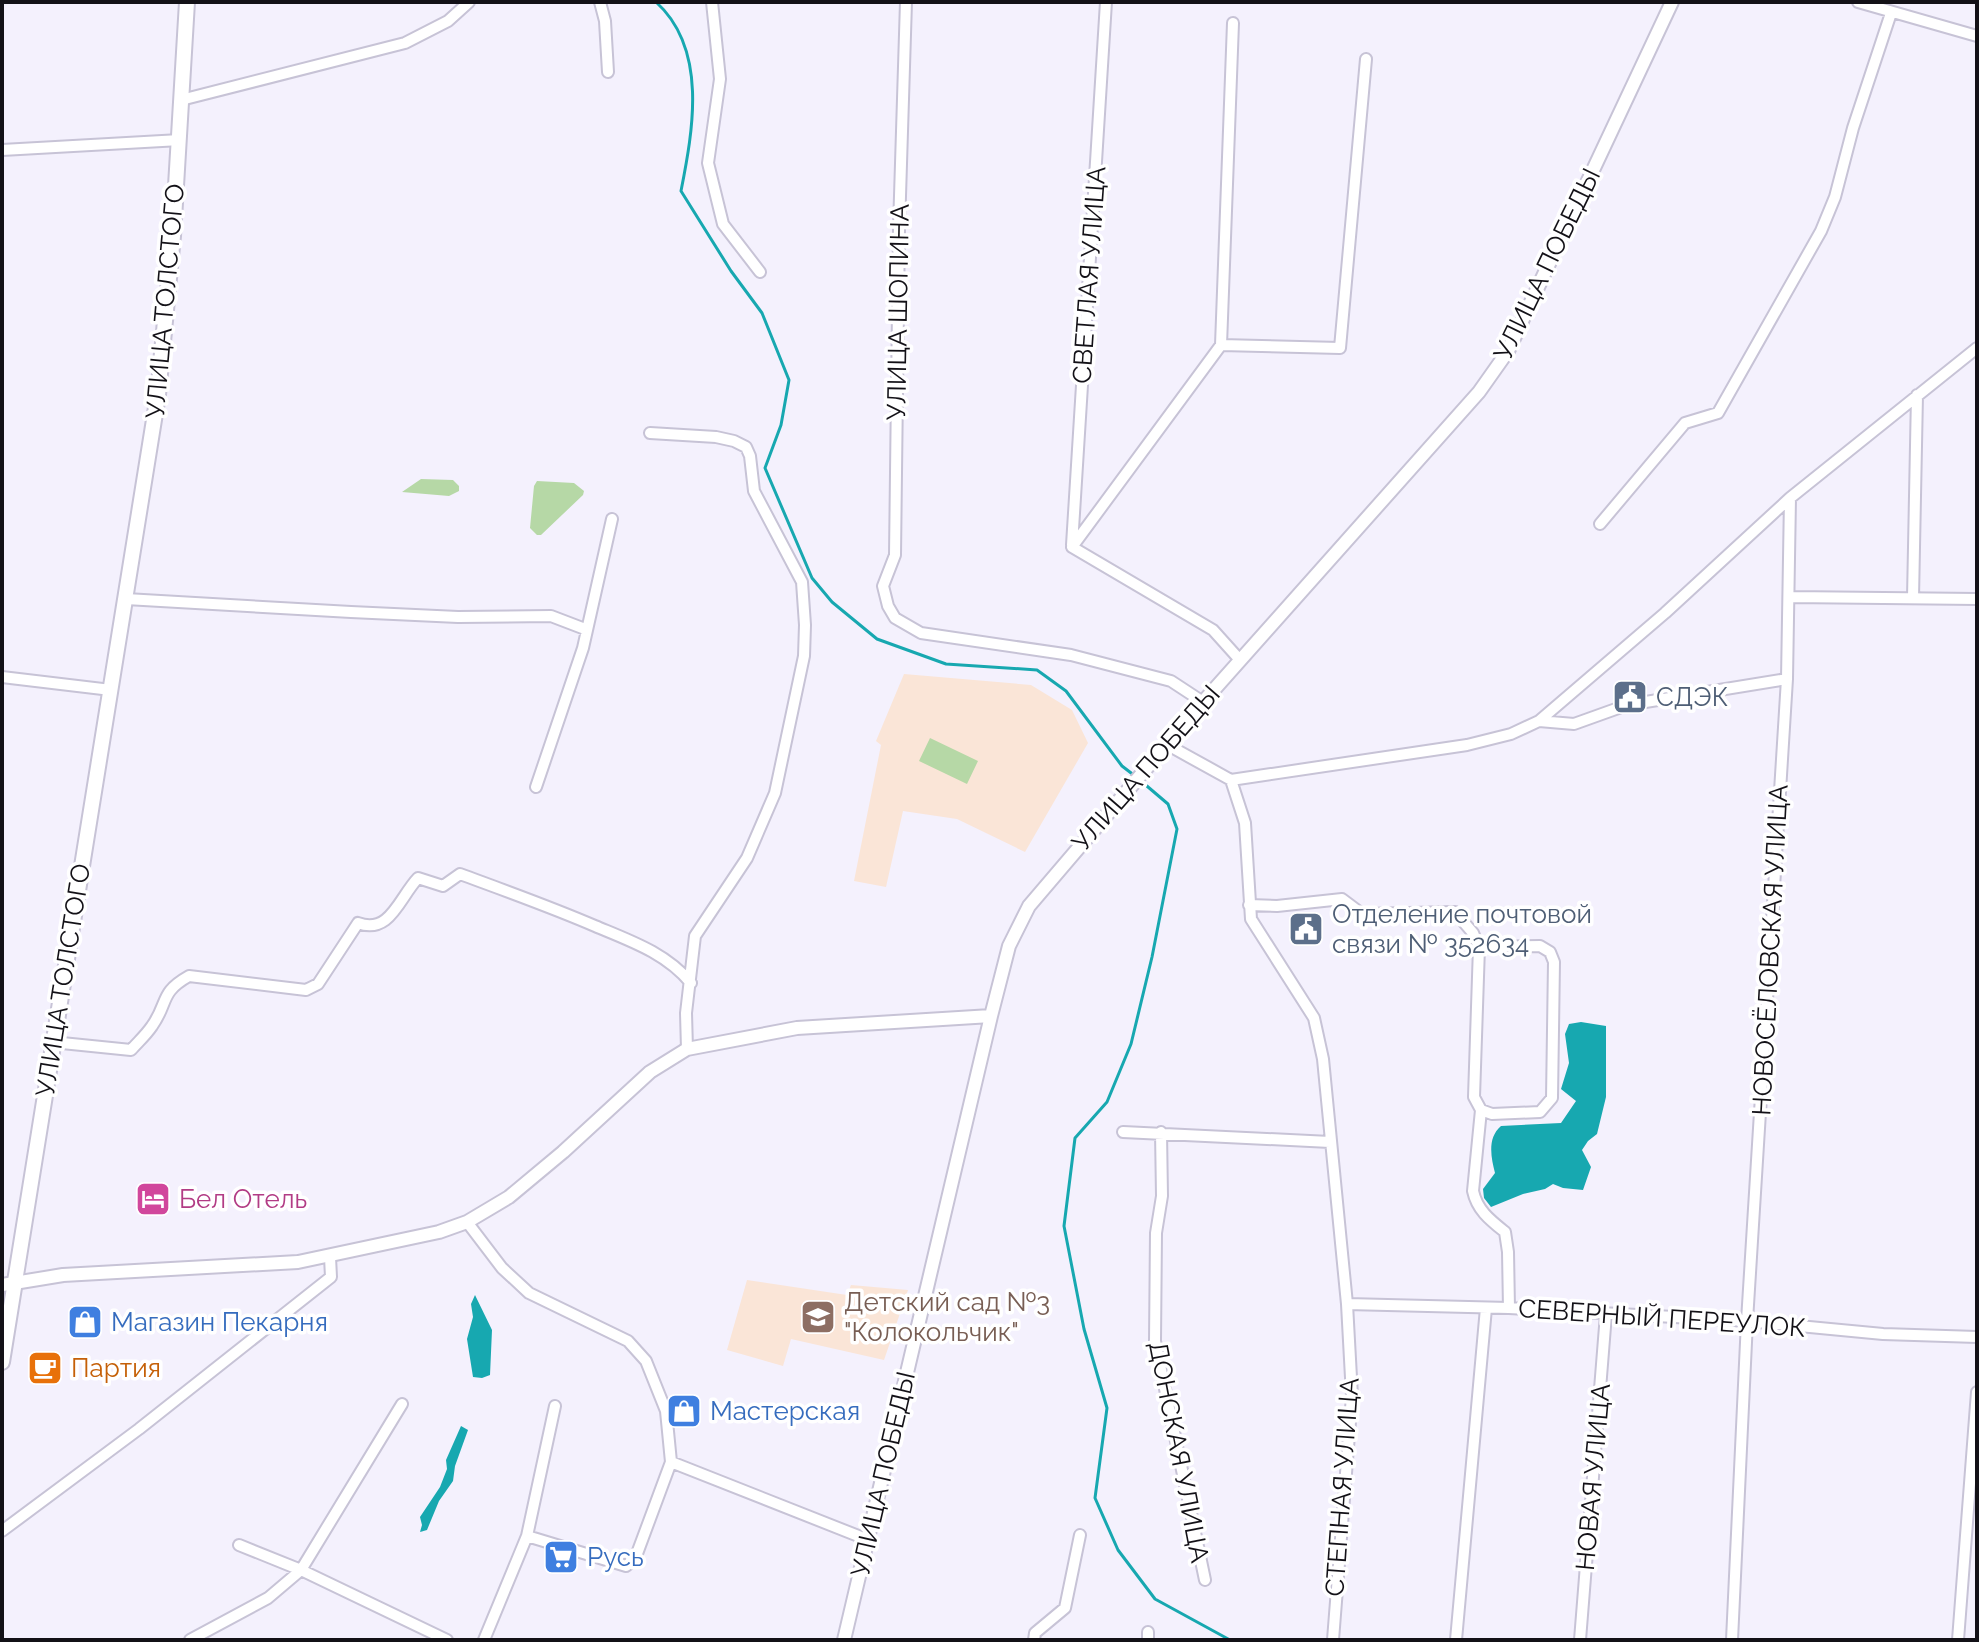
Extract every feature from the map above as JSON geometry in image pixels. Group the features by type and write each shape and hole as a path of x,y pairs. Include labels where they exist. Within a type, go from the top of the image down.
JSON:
{"main road":[{"name":"УЛИЦА ТОЛСТОГО","path":"2,1362 8,1284 52,1042 158,395 180,140 187,2"}],"street":[{"path":"181,100 405,43 448,21 469,2"},
{"path":"600,2 605,21 608,72"},
{"path":"712,2 720,79 708,163 723,224 760,272"},
{"name":"УЛИЦА ШОПИНА","path":"906,2 899,228 895,555 883,586 895,618 921,633 1071,655 1171,681 1203,702"},
{"name":"СВЕТЛАЯ УЛИЦА","path":"1072,547 1106,2"},
{"name":"УЛИЦА ПОБЕДЫ","path":"844,1640 991,1016 1009,946 1029,906 1166,744 1479,392 1508,351 1672,2"},
{"path":"1858,2 1977,36"},
{"path":"1600,524 1685,423 1718,413 1826,220 1889,9"},
{"path":"1233,23 1221,345 1072,547 1213,630 1240,660"},
{"path":"1221,345 1340,348 1366,59"},
{"path":"2,150 180,140"},
{"path":"1166,744 1231,780 1467,745 1511,734 1539,721 1665,613 1790,498 1977,348"},
{"path":"1913,598 1917,395"},
{"path":"650,433 716,437 746,447 754,491 802,582 804,656 775,793 747,858 695,936 686,1013 687,1049"},
{"name":"НОВОСЁЛОВСКАЯ УЛИЦА","path":"1732,1640 1747,1321 1787,679 1790,498"},
{"path":"536,787 583,648 612,519"},
{"path":"1790,597 1977,599"},
{"path":"126,599 458,617 551,616 585,629"},
{"path":"2,677 111,690"},
{"path":"1539,721 1574,724 1627,705 1787,679"},
{"name":"СТЕПНАЯ УЛИЦА","path":"1231,780 1245,823 1251,919 1314,1018 1323,1059 1347,1304 1352,1396 1333,1640"},
{"path":"52,1042 131,1050 154,1025 164,997 173,985 189,976 306,990 318,984 358,923 377,926 386,922 418,878 443,886 460,874 652,950 680,970 691,983"},
{"path":"1249,905 1277,906 1342,899 1362,914 1455,912 1473,933 1479,947 1474,1097 1481,1110 1473,1191 1476,1204 1505,1232 1509,1308"},
{"path":"1479,947 1540,946 1550,952 1554,962 1552,1098 1540,1112 1492,1114 1481,1110"},
{"path":"8,1284 63,1275 237,1267 330,1257 439,1232 467,1222 509,1197 650,1072 687,1049 797,1028 991,1016"},
{"path":"1123,1132 1330,1142"},
{"name":"ДОНСКАЯ УЛИЦА","path":"1161,1132 1162,1196 1156,1233 1155,1341 1205,1580"},
{"path":"467,1222 502,1268 529,1293 628,1341 646,1361 666,1411 671,1462 635,1559 626,1566 527,1536"},
{"path":"2,1531 139,1429 331,1277 330,1257"},
{"name":"СЕВЕРНЫЙ ПЕРЕУЛОК","path":"1347,1304 1509,1308 1747,1321 1883,1334 1977,1337"},
{"path":"1456,1640 1486,1308"},
{"name":"НОВАЯ УЛИЦА","path":"1580,1640 1606,1314"},
{"path":"1958,1640 1977,1392"},
{"path":"190,1640 268,1598 301,1570 402,1404"},
{"path":"484,1640 527,1536 555,1406"},
{"path":"671,1462 866,1539"},
{"path":"1034,1640 1035,1633 1065,1608 1080,1535"},
{"path":"239,1545 301,1570 447,1640"}],"shaded area":[{"path":"904,674 1031,685 1072,710 1088,743 1025,852 957,819 903,811 886,887 854,881 881,745 876,741"},
{"name":"Детский сад №3 \"Колокольчик\"","path":"747,1280 847,1295 851,1285 908,1290 884,1360 791,1339 783,1366 727,1350"}],"green space":[{"path":"421,479 453,480 459,491 449,496 402,492"},
{"path":"537,481 574,483 584,491 541,535 530,528"},
{"path":"930,738 978,761 967,784 919,761"}],"water":[{"path":"1581,1022 1606,1026 1606,1097 1597,1134 1582,1150 1591,1167 1583,1190 1553,1184 1491,1207 1484,1198 1483,1189 1495,1173 1491,1148 1501,1126 1561,1123 1576,1101 1561,1089 1569,1063 1565,1034 1569,1024"},
{"path":"475,1295 492,1330 490,1375 482,1378 473,1377 467,1339"},
{"path":"461,1426 468,1430 453,1481 439,1501 427,1530 420,1532 420,1517 440,1487 447,1469 446,1460"}],"waterway":[{"path":"656,2 672,21 684,43 690,66 692,117 681,191 731,271 762,313 789,380 781,425 765,468 812,578 832,602 877,639 946,664 1037,670 1066,691 1122,766 1135,776"},
{"path":"1141,781 1168,804 1177,829 1131,1044 1107,1102 1075,1138 1064,1226 1084,1329 1107,1408 1095,1498 1118,1550 1155,1599 1230,1640"}],"place":[{"name":"СДЭК","path":"1630,697"},
{"name":"Отделение почтовой связи № 352634","path":"1306,929"},
{"name":"Бел Отель","path":"153,1199"},
{"name":"Детский сад №3 \"Колокольчик\"","path":"818,1317"},
{"name":"Магазин Пекарня","path":"85,1322"},
{"name":"Партия","path":"45,1368"},
{"name":"Мастерская","path":"684,1411"},
{"name":"Русь","path":"561,1557"}]}
